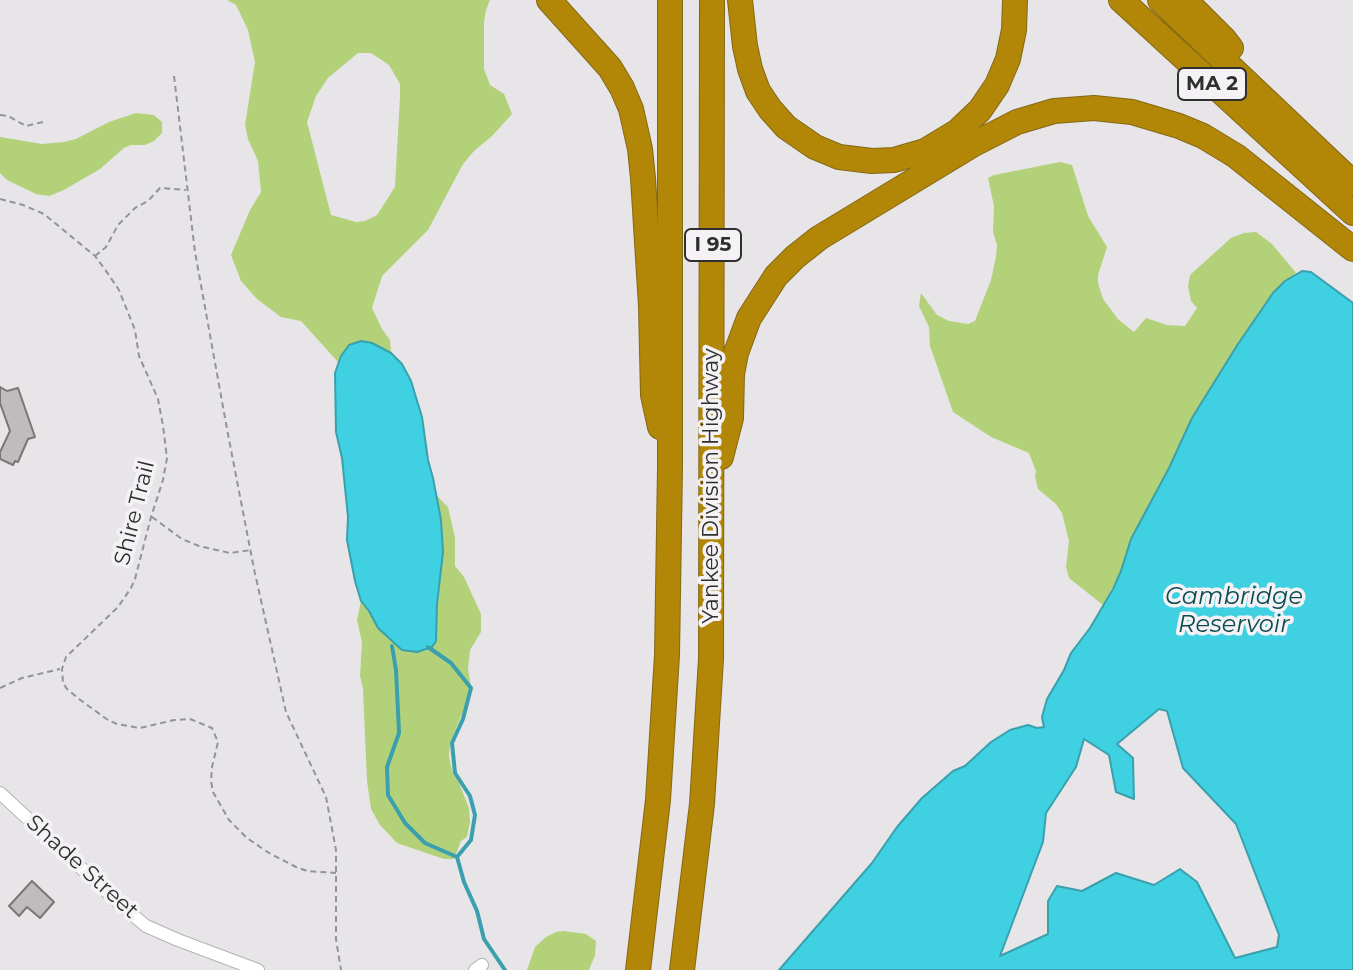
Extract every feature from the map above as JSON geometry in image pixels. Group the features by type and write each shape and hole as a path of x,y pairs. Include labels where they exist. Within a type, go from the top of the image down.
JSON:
{"highway":[{"path":"549,0 610,68 627,98 634,119 640,149 647,243 653,395 670,467"},
{"name":"Yankee Division Highway","path":"638,970 662,752 669,606 670,0"},
{"name":"Yankee Division Highway","path":"682,970 702,804 711,659 712,0"},
{"path":"740,0 750,69 758,91 770,109 786,127 815,147 839,157 872,161 894,160 925,151 958,131 980,110 997,85 1008,59 1014,30 1015,0"},
{"name":"MA 2","path":"1121,0 1353,213"},
{"name":"MA 2","path":"1160,0 1353,183"},
{"path":"1185,0 1224,39 1277,112"},
{"path":"713,490 731,418 736,353 749,318 776,276 819,238 974,144 1017,122 1054,111 1094,108 1132,112 1167,121 1203,136 1236,156 1353,249"}],"street":[{"name":"Shade Street","path":"0,793 146,926 258,970"}],"path":[{"path":"174,76 203,299 251,550 286,712 326,797 336,850 336,939 341,970"},
{"path":"0,115 26,126 43,122"},
{"path":"95,256 106,247 118,225 160,188 187,190"},
{"name":"Shire Trail","path":"0,199 44,214 95,256 119,290 135,330 139,356 158,399 167,458 140,565 131,588 108,618 72,650 62,669"},
{"path":"151,517 182,539 199,546 230,553 251,550"},
{"path":"0,688 22,678 62,669 63,683 67,689 117,724 140,728 190,719 212,728 218,742 212,767 213,792 229,820 247,838 296,867 336,873"}],"green space":[{"path":"227,0 490,0 484,22 484,69 490,85 504,94 512,114 463,164 428,230 382,276 372,308 390,340 391,353 372,343 341,356 338,362 301,321 281,317 257,299 241,281 231,255 261,192 258,161 245,125 255,62 248,30 236,5","holes":["358,53 371,53 389,65 400,84 395,187 377,215 356,222 331,215 307,122 316,96 328,78"]},
{"path":"136,113 154,115 162,122 162,133 145,145 124,148 100,169 64,190 49,196 36,194 7,180 0,173 0,137 42,144 64,142"},
{"path":"1060,162 1072,165 1088,216 1107,247 1098,275 1103,299 1118,319 1134,332 1146,318 1167,325 1185,326 1197,308 1191,301 1188,286 1190,275 1231,238 1244,233 1256,232 1272,244 1296,273 1273,293 1192,418 1131,539 1121,571 1103,605 1069,578 1066,567 1069,541 1062,513 1038,489 1036,471 1029,453 991,437 953,412 930,346 929,327 919,306 921,293 937,315 949,321 968,324 975,321 991,280 996,257 994,206 988,178"},
{"path":"435,494 448,507 455,538 455,566 464,577 481,614 481,632 470,650 468,669 471,687 450,743 453,774 469,808 470,822 467,837 461,841 454,859 444,859 397,843 380,825 371,809 360,676 362,642 357,620 361,601 378,628 437,624 443,552"},
{"path":"563,931 586,934 596,941 589,970 527,970 535,947 546,937"}],"water":[{"name":"Cambridge Reservoir","path":"1302,271 1311,272 1353,303 1353,970 779,970 872,863 922,798 953,771 965,766 991,742 1010,730 1028,725 1044,727 1042,717 1047,699 1071,653 1113,589 1131,539 1192,418 1238,344 1273,293","holes":["1159,709 1167,711 1183,768 1236,824 1279,935 1277,947 1235,958 1197,882 1180,869 1154,885 1116,873 1082,891 1057,886 1048,901 1048,934 1000,956 1043,842 1046,813 1076,767 1084,739 1109,755 1116,792 1134,799 1133,758 1117,744"]},
{"path":"361,341 391,353 402,364 411,381 422,417 441,520 443,552 436,641 432,647 417,652 402,650 378,628 361,601 347,540 342,458 336,432 335,373 349,345"}],"building":[{"path":"0,387 7,391 18,388 35,437 28,439 18,462 15,461 13,465 0,459 10,431 0,403"},
{"path":"32,881 54,902 40,918 27,907 19,916 9,906"}],"waterway":[{"path":"392,646 399,733 387,767 388,795 405,823 425,843 457,857"},
{"path":"428,647 451,663 471,688 463,719 452,743 455,773 470,796 475,815 471,840 457,857 484,939 505,970"}]}
